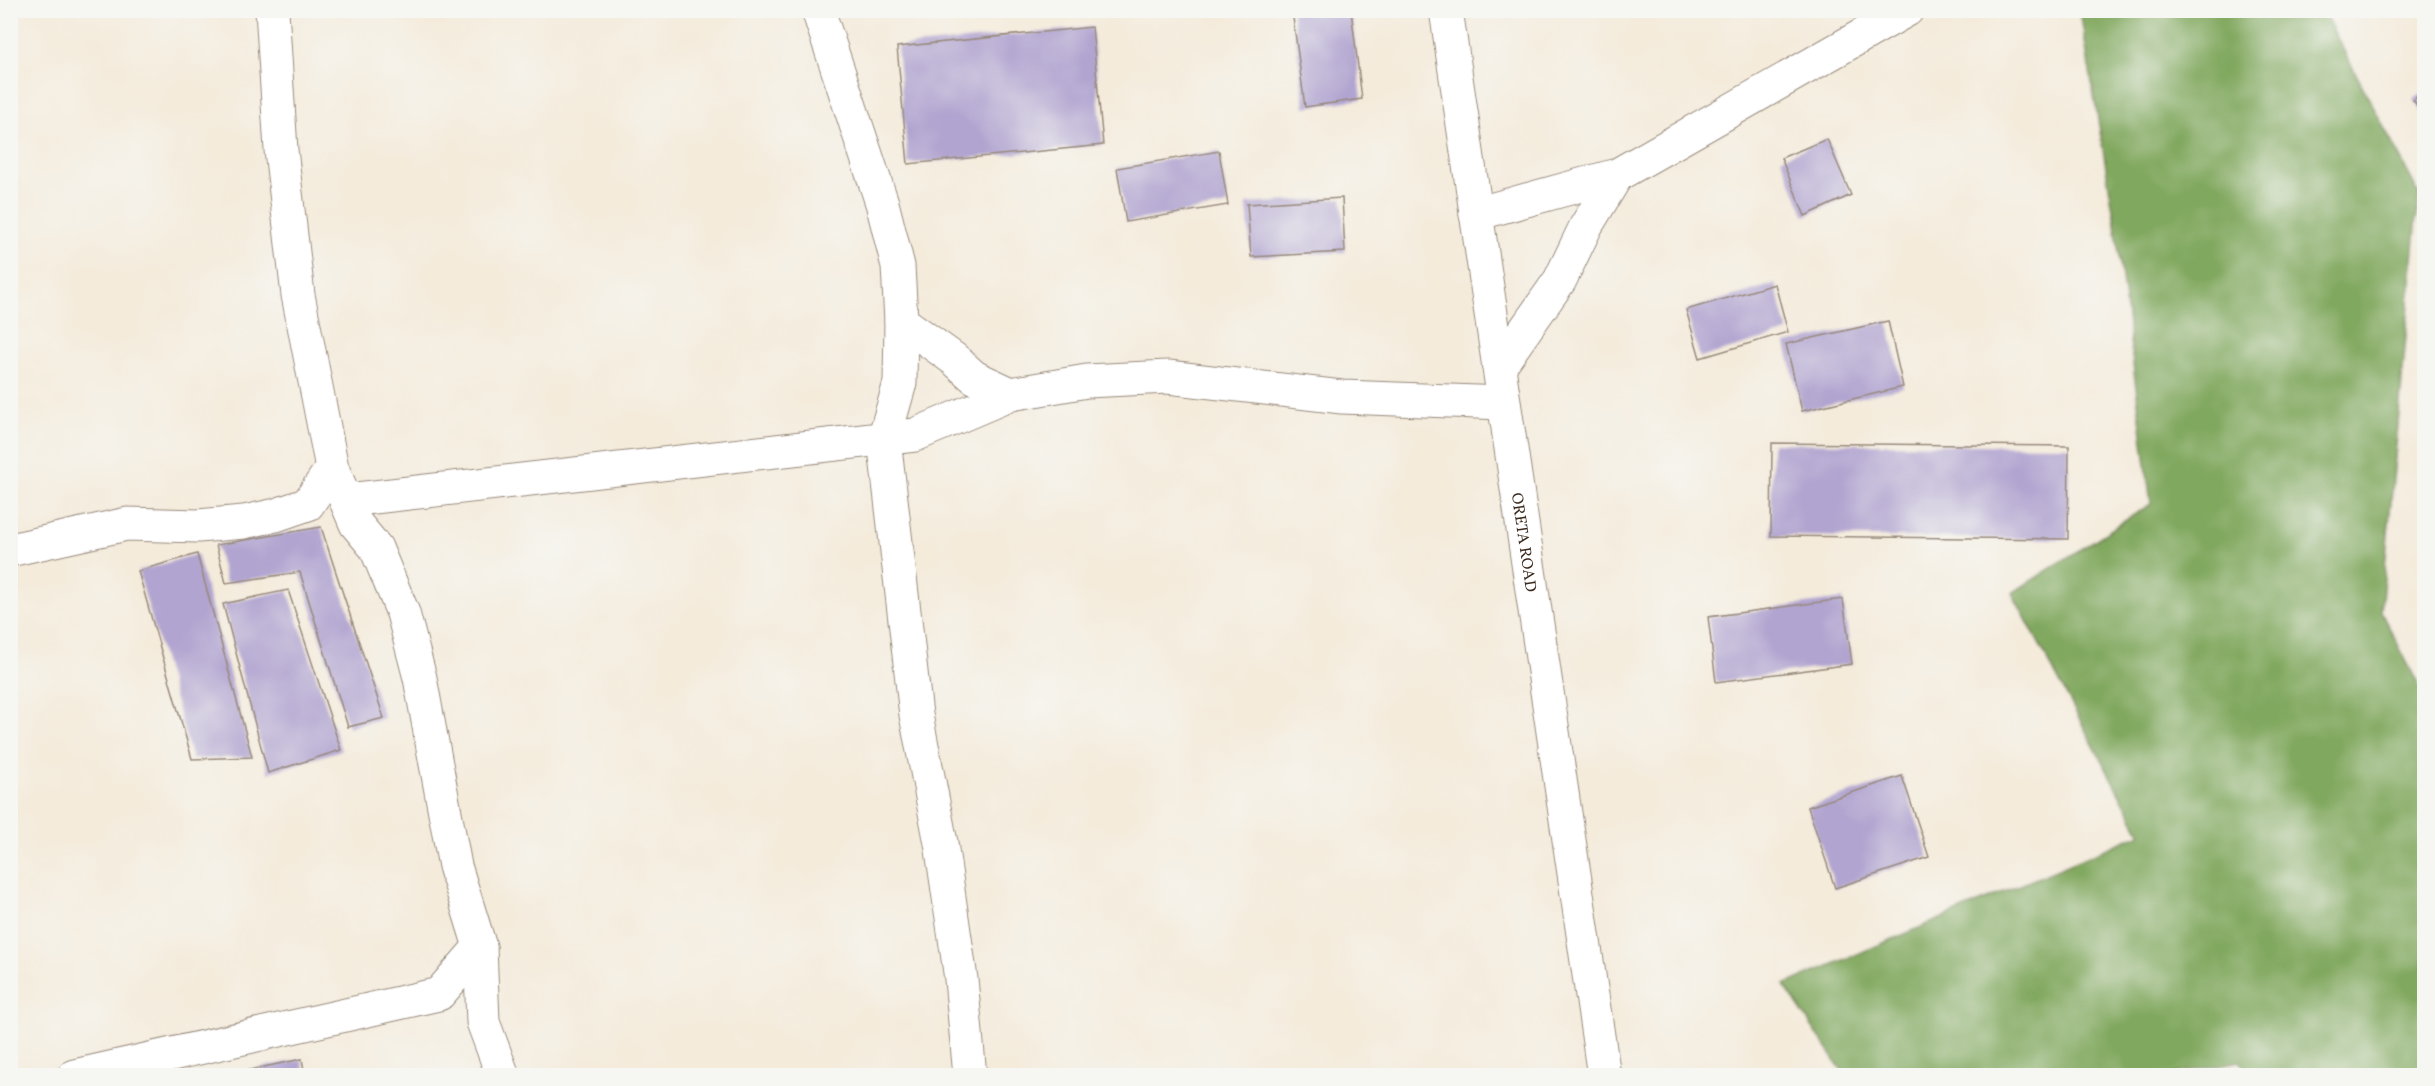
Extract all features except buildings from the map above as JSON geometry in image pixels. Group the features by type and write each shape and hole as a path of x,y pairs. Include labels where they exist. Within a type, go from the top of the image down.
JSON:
{"street":[{"path":"272,10 281,150 298,295 332,468 352,512 376,548 404,613 420,678 455,866 480,947 483,1022 502,1076"},
{"path":"818,10 882,203 898,266 901,321 900,383 884,440 916,715 952,922 970,1076"},
{"name":"ORETA ROAD","path":"1446,10 1604,1076"},
{"path":"1476,214 1617,175 1907,10"},
{"path":"1499,367 1560,280 1586,226 1617,175"},
{"path":"901,321 954,359 974,377 1011,394"},
{"path":"10,550 127,524 198,525 244,522 309,504 352,512 884,440 915,435 1011,394 1087,381 1168,377 1342,397 1504,404"},
{"path":"309,504 332,468"},
{"path":"74,1076 439,994 480,947"},
{"path":"439,994 483,1022"}],"green space":[{"path":"2080,11 2323,11 2419,194 2381,611 2424,696 2424,1075 2251,1075 2240,1061 2164,1076 1845,1075 1784,985 2141,834 2012,593 2151,504 2114,216"}]}
